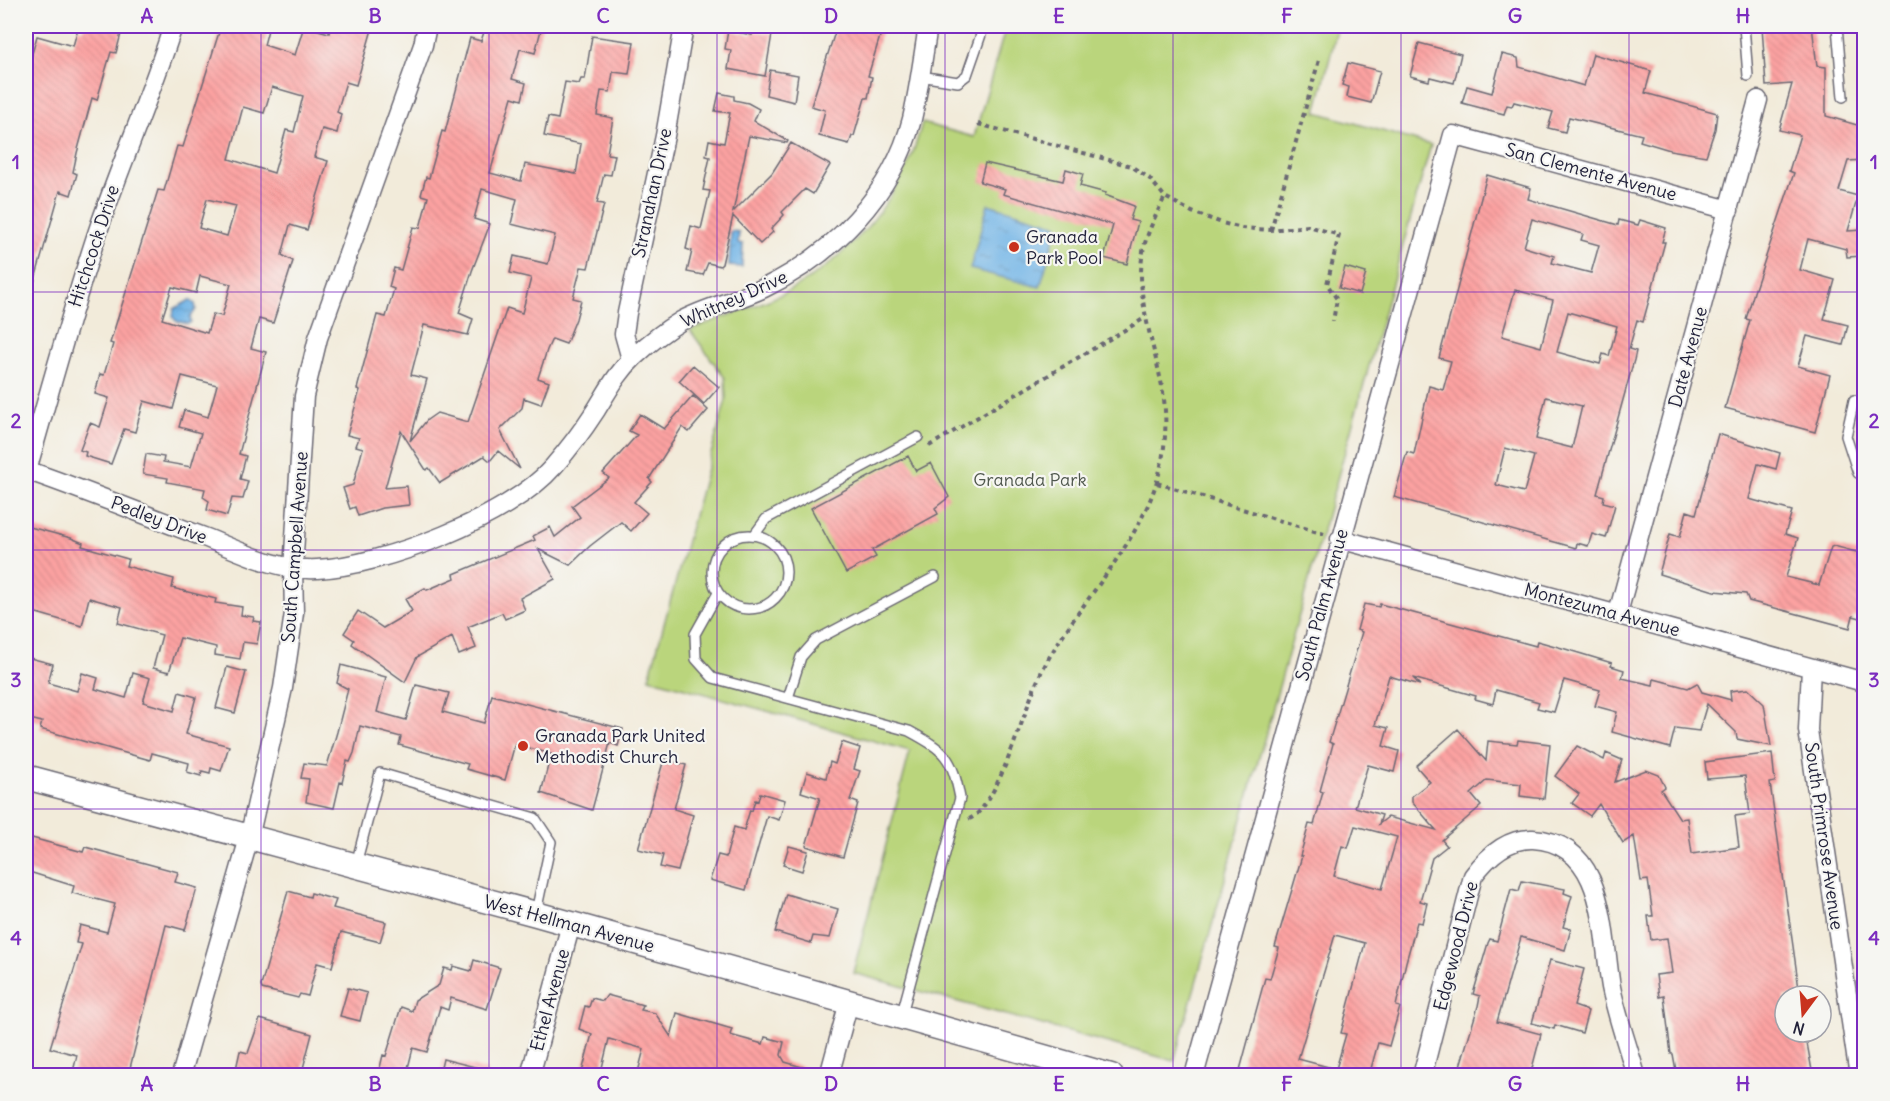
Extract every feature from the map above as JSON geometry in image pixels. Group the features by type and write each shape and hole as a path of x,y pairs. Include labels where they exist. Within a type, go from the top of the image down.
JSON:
{"street":[{"name":"Hitchcock Drive","path":"26,470 100,223 154,86 173,26"},
{"name":"South Campbell Avenue","path":"181,1076 249,838 283,688 294,613 293,569 304,396 315,349 423,45 427,26"},
{"name":"Stranahan Drive","path":"632,359 624,334 627,313 665,136 684,26"},
{"name":"Whitney Drive","path":"293,569 349,566 380,557 428,541 521,496 550,471 574,443 614,379 632,359 682,321 761,290 798,270 827,249 855,221 878,192 897,158 911,121 928,26"},
{"name":"Date Avenue","path":"1618,613 1758,100"},
{"name":"San Clemente Avenue","path":"1453,135 1729,210"},
{"name":"South Palm Avenue","path":"1194,1076 1332,536 1453,135"},
{"name":"Pedley Drive","path":"26,470 293,569"},
{"name":"Montezuma Avenue","path":"1332,536 1864,682"},
{"name":"South Primrose Avenue","path":"1811,668 1808,730 1859,1076"},
{"name":"West Hellman Avenue","path":"26,777 356,868 536,914 1111,1076"},
{"name":"Edgewood Drive","path":"1422,1076 1473,876 1485,858 1503,847 1525,839 1546,840 1567,851 1584,867 1594,887 1601,906 1611,987 1636,1076"},
{"name":"Ethel Avenue","path":"530,1076 571,924"},
{"path":"829,1076 849,1002"}],"lane":[{"path":"920,76 958,82 967,75 984,26"},
{"path":"1744,26 1749,76"},
{"path":"1837,26 1843,97"},
{"path":"1854,400 1846,436 1858,472 1864,473"},
{"path":"755,534 766,519 918,438"},
{"path":"755,534 769,540 780,550 786,564 786,578 781,592 771,603 757,609 742,609 729,604 718,593 712,580 712,565 717,552 727,541 741,535 755,534"},
{"path":"788,698 801,657 816,640 935,577"},
{"path":"718,593 694,634 696,659 713,678 909,731 938,747 955,768 960,798 901,1017"},
{"path":"356,868 380,773 535,818 551,842 536,914"}],"path":[{"path":"1271,230 1319,60"},
{"path":"978,124 1131,166 1149,178 1165,197 1192,212 1222,223 1242,228 1271,230 1308,226 1339,235 1327,284 1337,299 1333,321"},
{"path":"952,828 978,816 992,793 1040,674 1082,604 1134,531 1148,507 1157,483 1163,454 1166,419 1161,379 1145,318 1142,262 1145,243 1165,197"},
{"path":"926,447 1145,318"},
{"path":"1157,483 1332,536"}],"green space":[{"name":"Granada Park","path":"1006,26 1338,26 1316,112 1431,145 1174,1061 853,973 910,751 649,678 726,400 725,378 690,330 787,292 829,264 848,248 866,229 895,188 912,156 922,123 974,137"}],"water":[{"name":"Granada Park Pool","path":"988,204 1058,225 1040,287 970,269"},
{"path":"731,231 739,232 738,243 743,244 742,267 729,266"},
{"path":"190,300 195,304 196,309 190,318 191,322 188,324 176,321 173,317 174,309"}],"building":[{"path":"84,26 123,26 116,53 111,52 97,100 92,98 77,153 73,172 77,174 71,195 60,191 30,297 26,297 26,60 30,61 37,36 73,46 78,28 83,30"},
{"path":"221,26 269,26 264,45 295,55 304,26 329,33 331,26 373,26 356,85 346,82 337,112 341,114 337,133 322,129 314,157 328,161 307,230 290,225 282,255 293,261 273,323 259,319 251,348 266,352 239,454 246,456 240,479 248,481 243,499 232,498 227,516 207,510 209,501 203,497 205,489 167,482 168,478 143,474 146,454 164,457 163,462 191,467 201,433 179,427 184,410 208,417 217,385 182,376 173,409 144,401 135,432 124,429 111,464 85,456 86,452 80,450 90,423 100,427 109,398 95,394 100,374 104,375 113,344 110,343 158,190 164,191 177,146 183,147","holes":["272,87 303,96 294,132 286,130 274,173 229,159 243,107 264,113","207,199 236,206 227,236 199,228","200,276 231,284 222,316 213,314 207,333 162,319 172,287 196,293"]},
{"path":"486,26 542,26 535,53 520,49 512,79 526,83 522,100 512,97 490,173 521,181 525,164 576,174 581,144 544,136 548,117 558,119 565,82 579,84 581,79 585,79 592,36 634,42 629,74 613,72 610,92 601,91 597,115 613,118 607,154 615,155 611,175 604,174 597,203 604,204 588,268 581,267 573,298 581,300 566,344 552,339 547,350 538,378 549,382 541,404 524,398 522,408 500,430 520,469 498,451 490,461 484,456 440,483 429,468 426,470 401,431 385,488 407,486 409,505 382,508 358,516 355,507 350,509 343,488 353,485 363,448 356,446 359,438 347,435 360,390 357,389 377,315 386,317 394,289 389,287 394,268 401,270 413,227 420,228 428,197 421,195 426,177 429,178 442,131 445,132 470,38 481,41","holes":["482,189 517,199 511,224 555,235 548,264 514,256 510,273 531,278 522,313 507,308 468,422 437,413 427,420 410,441 427,379 411,375 424,325 468,335 473,319 459,313 490,224 474,219"]},
{"path":"837,26 876,26 875,31 881,33 868,76 872,77 868,98 865,98 854,136 849,144 819,136 825,110 811,106"},
{"path":"1762,26 1812,26 1817,66 1826,67 1826,116 1864,127 1864,160 1848,161 1839,191 1858,196 1848,231 1862,230 1864,256 1847,257 1846,249 1808,239 1800,270 1835,280 1824,319 1848,325 1843,345 1807,336 1798,366 1830,375 1815,432 1725,408 1750,320 1746,319 1794,173 1789,171 1800,135 1779,130 1792,84 1766,86"},
{"path":"728,30 752,35 752,31 772,34 765,76 728,69 731,50 725,49"},
{"path":"1419,43 1461,54 1454,83 1430,77 1429,81 1410,76"},
{"path":"1502,54 1518,58 1519,67 1584,86 1593,54 1651,71 1645,93 1717,113 1715,129 1706,156 1670,150 1640,141 1642,135 1569,117 1565,132 1548,128 1553,112 1514,102 1512,106 1507,105 1504,114 1462,103 1467,86 1492,93"},
{"path":"1348,63 1380,71 1371,103 1347,97 1349,87 1342,85"},
{"path":"770,70 798,75 794,102 766,95"},
{"path":"719,93 734,96 734,100 748,103 759,109 754,121 788,141 787,143 749,136 733,212 772,173 791,143 830,165 813,194 805,189 782,212 784,215 771,229 773,232 760,244 733,216 722,264 720,266 708,263 703,275 687,272 692,251 686,249 691,226 701,229 710,191 703,190 710,157 706,156 709,140 724,143 730,113 715,111"},
{"path":"985,163 1063,181 1066,169 1083,174 1080,186 1106,193 1105,195 1134,206 1130,220 1138,222 1127,264 1104,258 1113,225 1003,194 1005,189 980,182"},
{"path":"1487,175 1531,188 1528,199 1618,225 1619,220 1638,225 1640,220 1666,228 1662,242 1665,242 1643,322 1637,320 1629,349 1636,351 1597,494 1604,496 1603,502 1615,505 1606,538 1592,534 1588,546 1577,543 1576,548 1394,497 1407,452 1414,454 1429,386 1443,390 1451,361 1439,358","holes":["1532,219 1583,234 1581,240 1599,245 1591,273 1552,263 1554,256 1524,247","1515,290 1553,300 1541,347 1502,336","1568,312 1617,326 1609,356 1603,354 1600,364 1557,352","1546,397 1582,406 1572,448 1536,439","1505,448 1534,456 1524,492 1496,485"]},
{"path":"1345,267 1366,273 1360,294 1339,288"},
{"path":"693,365 719,387 704,404 679,381"},
{"path":"693,396 708,410 689,432 682,427 649,479 652,482 634,502 647,513 631,531 621,522 570,565 538,549 555,579 520,598 525,610 505,619 502,613 468,627 476,648 459,655 452,637 417,657 405,682 352,644 354,640 344,633 358,611 383,628 412,611 405,599 425,588 427,590 455,578 454,574 535,540 533,536 550,527 555,537 580,517 572,506 609,478 603,473 637,435 629,431 640,414 664,429"},
{"path":"1718,434 1780,453 1776,469 1758,464 1749,499 1792,511 1785,534 1798,538 1786,577 1819,585 1831,547 1864,554 1864,619 1853,616 1850,628 1749,601 1746,594 1714,591 1659,574 1670,534 1680,537 1687,511 1696,514"},
{"path":"908,456 916,471 931,463 949,497 935,508 938,514 872,550 876,557 846,573 811,508"},
{"path":"26,526 71,538 83,543 82,546 128,559 126,566 174,579 172,588 216,599 215,603 242,607 241,615 254,617 253,621 261,622 257,644 243,642 240,659 215,655 216,647 180,638 169,672 153,668 162,635 118,623 122,607 89,598 82,626 26,610"},
{"path":"1364,604 1379,607 1380,604 1536,646 1537,641 1612,663 1611,666 1624,670 1622,678 1653,685 1654,679 1688,688 1697,683 1702,692 1731,700 1730,691 1748,689 1764,704 1771,746 1737,739 1736,732 1707,704 1699,731 1675,728 1670,748 1612,732 1617,712 1595,706 1600,690 1564,680 1554,712 1537,708 1539,702 1496,690 1493,704 1475,699 1476,696 1413,678 1420,685 1389,676 1375,725 1388,728 1383,746 1399,751 1394,772 1368,765 1355,807 1382,815 1379,824 1388,817 1436,830 1412,802 1412,796 1430,782 1416,766 1458,729 1486,761 1488,741 1517,744 1518,740 1550,744 1544,799 1520,796 1521,784 1487,780 1471,794 1481,806 1442,840 1447,846 1432,858 1420,901 1427,903 1422,923 1417,922 1406,962 1396,1006 1400,1007 1389,1046 1378,1043 1369,1076 1261,1076 1240,1070 1265,978 1270,979 1279,948 1275,947 1309,824 1314,825 1323,792 1320,791 1333,744 1329,742 1362,632 1357,630","holes":["1355,826 1397,837 1382,889 1334,876 1342,846 1348,848","1335,935 1365,943 1341,1033 1346,1034 1336,1069 1298,1059"]},
{"path":"26,657 53,664 48,683 77,691 82,673 98,678 95,689 126,698 133,673 150,678 143,702 174,711 179,692 196,697 186,734 229,746 221,771 211,768 210,773 202,771 201,776 187,772 189,763 152,753 150,760 40,729 42,722 26,718"},
{"path":"341,665 386,677 377,712 406,720 416,685 449,693 443,712 484,723 492,695 623,729 618,746 610,743 592,810 541,793 551,754 515,744 505,780 466,769 468,764 399,745 401,737 360,726 354,753 350,762 347,761 334,808 306,802 309,779 301,778 304,763 327,766 348,689 337,683"},
{"path":"227,667 246,672 235,713 216,708"},
{"path":"842,742 860,748 854,769 860,771 850,800 858,803 843,857 806,846 820,798 801,792 807,772 826,778 830,762 835,764"},
{"path":"1577,746 1604,760 1606,753 1622,760 1615,782 1646,770 1659,775 1665,787 1661,790 1680,819 1687,818 1692,854 1739,847 1735,816 1750,814 1745,776 1707,779 1705,762 1772,753 1775,782 1770,783 1798,984 1773,984 1773,1044 1807,1044 1813,1076 1677,1076 1673,1054 1671,1054 1664,996 1659,997 1656,975 1672,973 1667,938 1651,940 1648,916 1653,916 1648,880 1641,881 1634,836 1623,843 1599,804 1590,816 1572,803 1579,794 1555,776"},
{"path":"664,759 686,765 674,809 693,815 678,871 660,867 663,855 638,849"},
{"path":"760,793 785,800 779,820 767,816 746,890 710,880 718,855 726,857 734,827 744,830 750,810 752,811 755,800 758,801"},
{"path":"32,838 83,852 85,847 178,872 175,882 197,888 185,930 166,925 128,1076 72,1076 77,1055 50,1048 82,944 76,943 80,925 107,932 115,904 72,893 74,886 26,871"},
{"path":"789,846 808,851 802,871 783,865"},
{"path":"1522,881 1565,889 1564,893 1572,896 1563,927 1571,929 1565,950 1521,937 1497,1022 1541,1034 1530,1076 1457,1076 1478,1006 1480,996 1473,994 1488,943 1490,939 1497,941 1511,889 1519,891"},
{"path":"288,891 310,897 311,893 336,900 333,908 386,922 380,942 341,932 332,967 317,963 308,996 300,994 298,998 262,989 261,986"},
{"path":"786,894 838,909 830,938 813,936 811,943 775,932"},
{"path":"474,960 500,968 487,1009 451,998 448,1010 440,1007 427,1052 413,1048 406,1076 378,1076 383,1055 386,1056 401,1007 412,1011 415,1000 439,985 444,968 452,970 453,966 471,971"},
{"path":"1550,960 1584,969 1574,1006 1588,1011 1582,1033 1555,1025 1554,1029 1532,1023"},
{"path":"348,988 367,993 360,1021 340,1016"},
{"path":"607,995 643,1005 641,1010 655,1013 671,1037 677,1013 732,1029 730,1035 763,1044 765,1037 784,1042 781,1055 785,1062 816,1071 816,1076 637,1076 644,1049 609,1039 600,1076 581,1076 592,1034 579,1029 585,1006 589,1007 592,998 603,1001"},
{"path":"260,1019 312,1034 301,1076 260,1076 236,1069 240,1051 248,1053"},
{"path":"443,1059 487,1070 487,1076 439,1076"}],"place":[{"name":"Granada Park Pool","path":"1014,247"},
{"name":"Granada Park United Methodist Church","path":"523,746"}]}
